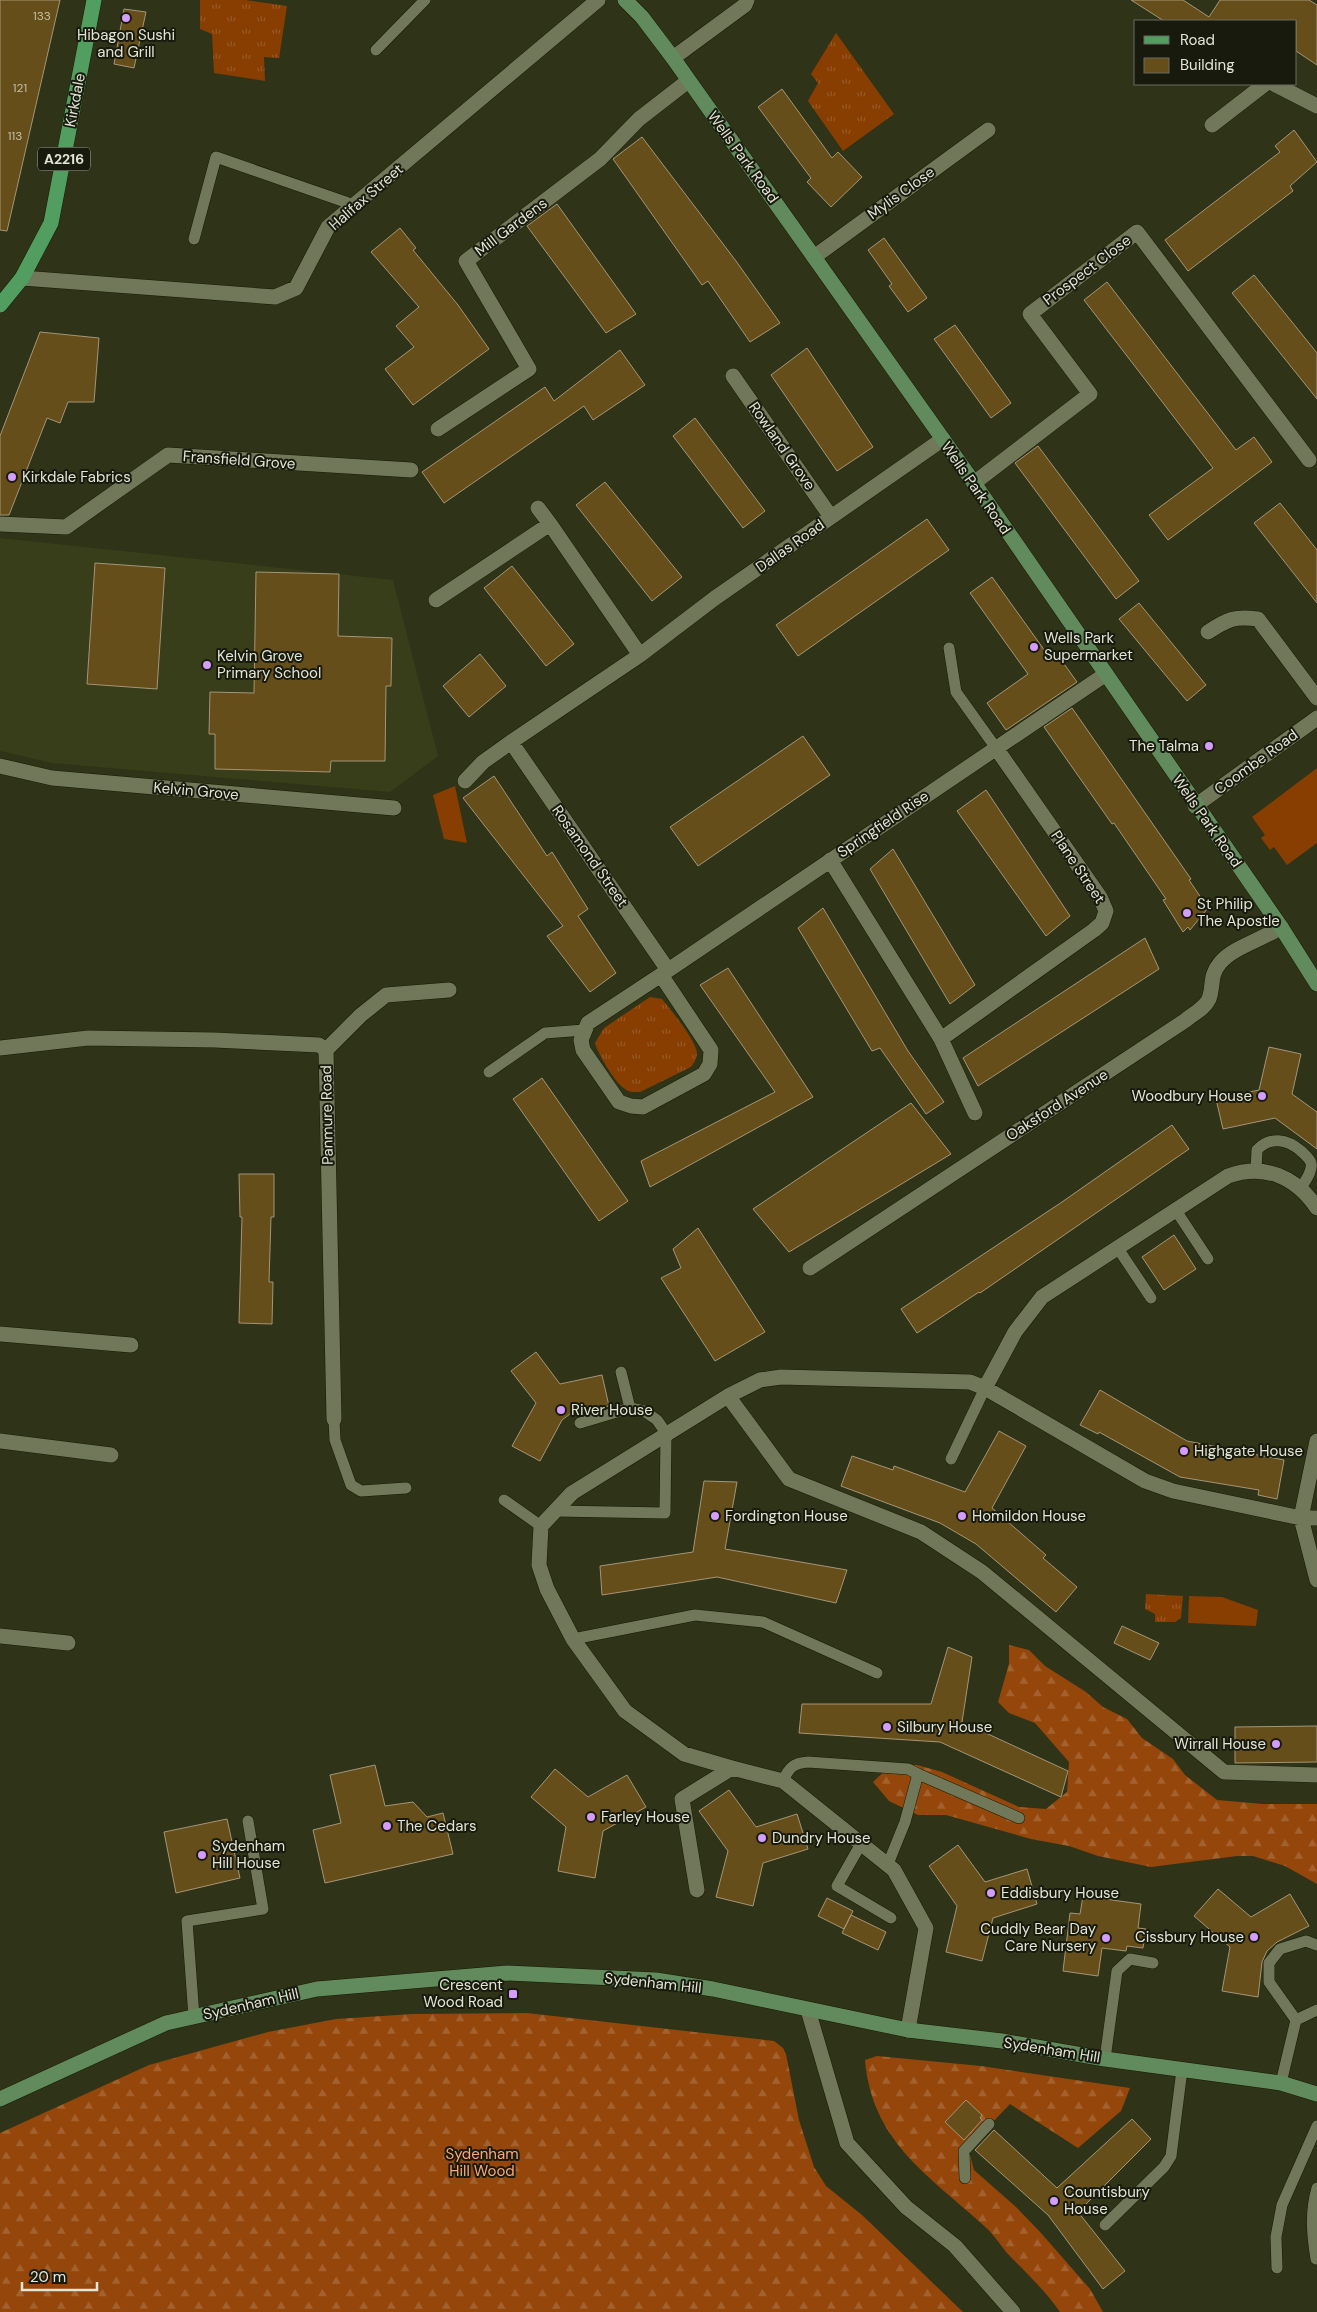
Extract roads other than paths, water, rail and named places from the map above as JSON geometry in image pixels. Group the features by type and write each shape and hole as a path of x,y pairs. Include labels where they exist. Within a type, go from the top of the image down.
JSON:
{"main road":[{"name":"Kirkdale","path":"0,305 22,278 51,223 94,0"}],"street":[{"name":"Halifax Street","path":"22,278 276,297 296,288 328,227 598,0"},
{"name":"Wells Park Road","path":"625,0 642,17 674,58 688,81 814,256 974,483 1195,806 1316,978"},
{"path":"674,58 745,5 748,0"},
{"name":"Mill Gardens","path":"438,430 529,369 466,262 600,159 639,118 688,81"},
{"path":"1212,125 1264,85"},
{"path":"1276,85 1317,106"},
{"name":"Mylis Close","path":"814,256 988,130"},
{"name":"Prospect Close","path":"974,483 1090,394 1030,314 1137,232 1309,460"},
{"name":"Rowland Grove","path":"733,376 831,517"},
{"name":"Dallas Road","path":"465,781 483,762 511,742 640,655 715,598 943,440"},
{"name":"Fransfield Grove","path":"0,524 66,527 168,455 412,470"},
{"path":"538,508 640,655"},
{"path":"436,600 550,524"},
{"path":"1208,632 1228,619 1241,617 1258,619 1317,698"},
{"name":"Springfield Rise","path":"664,972 1106,674"},
{"name":"Coombe Road","path":"1195,806 1317,718"},
{"name":"Rosamond Street","path":"511,742 664,972 711,1050 710,1064 704,1074 643,1107 631,1106 620,1102 583,1050 584,1030"},
{"name":"Plane Street","path":"941,1039 1094,930 1102,923 1106,911 1100,897 996,748"},
{"name":"Kelvin Grove","path":"0,766 52,778 394,808"},
{"path":"830,860 941,1039 975,1113"},
{"name":"Oaksford Avenue","path":"810,1268 1186,1020 1205,1004 1209,998 1212,976 1220,962 1229,955 1281,927"},
{"path":"584,1030 588,1023 664,972"},
{"path":"326,1050 361,1015 386,995 448,990"},
{"name":"Panmure Road","path":"0,1048 88,1038 215,1040 319,1045 326,1050 334,1419"},
{"path":"985,1388 1015,1332 1042,1298 1117,1247 1228,1176 1245,1170 1256,1170 1280,1176 1302,1188 1317,1208"},
{"path":"0,1334 131,1345"},
{"path":"908,2030 926,1928 894,1870 862,1842 784,1781 684,1754 625,1711 573,1639 547,1589 539,1565 541,1526 572,1493 666,1433 728,1396 760,1380 781,1377 970,1382 985,1388 1145,1481 1173,1491 1301,1518 1317,1518"},
{"path":"728,1396 789,1479 921,1532 982,1572 1224,1772 1317,1775"},
{"path":"0,1441 111,1455"},
{"path":"1317,1441 1301,1518 1317,1580"},
{"path":"0,1636 68,1644"},
{"path":"697,1890 682,1799 732,1768"},
{"name":"Sydenham Hill","path":"0,2099 166,2023 318,1989 507,1972 656,1980 713,1989 908,2030 1002,2041 1182,2070 1281,2083 1317,2094"},
{"path":"808,2010 847,2143 906,2208 955,2246 1013,2312"}],"lane":[{"path":"376,50 425,0"},
{"path":"194,239 216,157 354,205"},
{"path":"949,648 956,692 996,748"},
{"path":"489,1072 545,1033 584,1030"},
{"path":"1256,1170 1256,1150 1263,1143 1274,1140 1286,1141 1305,1154 1311,1163 1310,1172 1302,1188"},
{"path":"1175,1210 1208,1259"},
{"path":"1117,1247 1151,1298"},
{"path":"621,1372 630,1408"},
{"path":"951,1459 985,1388"},
{"path":"556,1511 665,1513 666,1433 657,1420 644,1411 630,1408 580,1423"},
{"path":"334,1419 335,1440 351,1485 361,1490 406,1488"},
{"path":"504,1500 541,1526"},
{"path":"573,1639 695,1615 763,1622 877,1673"},
{"path":"784,1781 788,1770 796,1763 808,1762 908,1769 1019,1818"},
{"path":"888,1864 905,1822 918,1774"},
{"path":"194,2017 187,1921 263,1909 248,1821"},
{"path":"862,1842 837,1886 891,1918"},
{"path":"1281,2083 1296,2020 1269,1982 1269,1963 1280,1949 1306,1941 1317,1945"},
{"path":"1105,2058 1117,1971 1130,1959 1153,1963"},
{"path":"1296,2020 1317,2010"},
{"path":"1105,2224 1164,2167 1171,2156 1182,2070"},
{"path":"965,2178 964,2151 989,2124"},
{"path":"1277,2268 1276,2237 1282,2205 1317,2126"},
{"path":"1316,2259 1312,2236 1313,2202 1317,2188"}],"place":[{"name":"Hibagon Sushi and Grill","path":"126,18"},
{"name":"Kirkdale Fabrics","path":"12,477"},
{"name":"Wells Park Supermarket","path":"1034,647"},
{"name":"Kelvin Grove Primary School","path":"207,665"},
{"name":"The Talma","path":"1209,746"},
{"name":"St Philip The Apostle","path":"1187,913"},
{"name":"Woodbury House","path":"1262,1096"},
{"name":"River House","path":"561,1410"},
{"name":"Highgate House","path":"1184,1451"},
{"name":"Fordington House","path":"715,1516"},
{"name":"Homildon House","path":"962,1516"},
{"name":"Silbury House","path":"887,1727"},
{"name":"Wirrall House","path":"1276,1744"},
{"name":"Farley House","path":"591,1817"},
{"name":"The Cedars","path":"387,1826"},
{"name":"Dundry House","path":"762,1838"},
{"name":"Sydenham Hill House","path":"202,1855"},
{"name":"Eddisbury House","path":"991,1893"},
{"name":"Cissbury House","path":"1254,1937"},
{"name":"Cuddly Bear Day Care Nursery","path":"1106,1938"},
{"name":"Crescent Wood Road","path":"513,1994"},
{"name":"Countisbury House","path":"1054,2201"}],"park label":[{"name":"Sydenham Hill Wood","path":"482,2162"}]}
